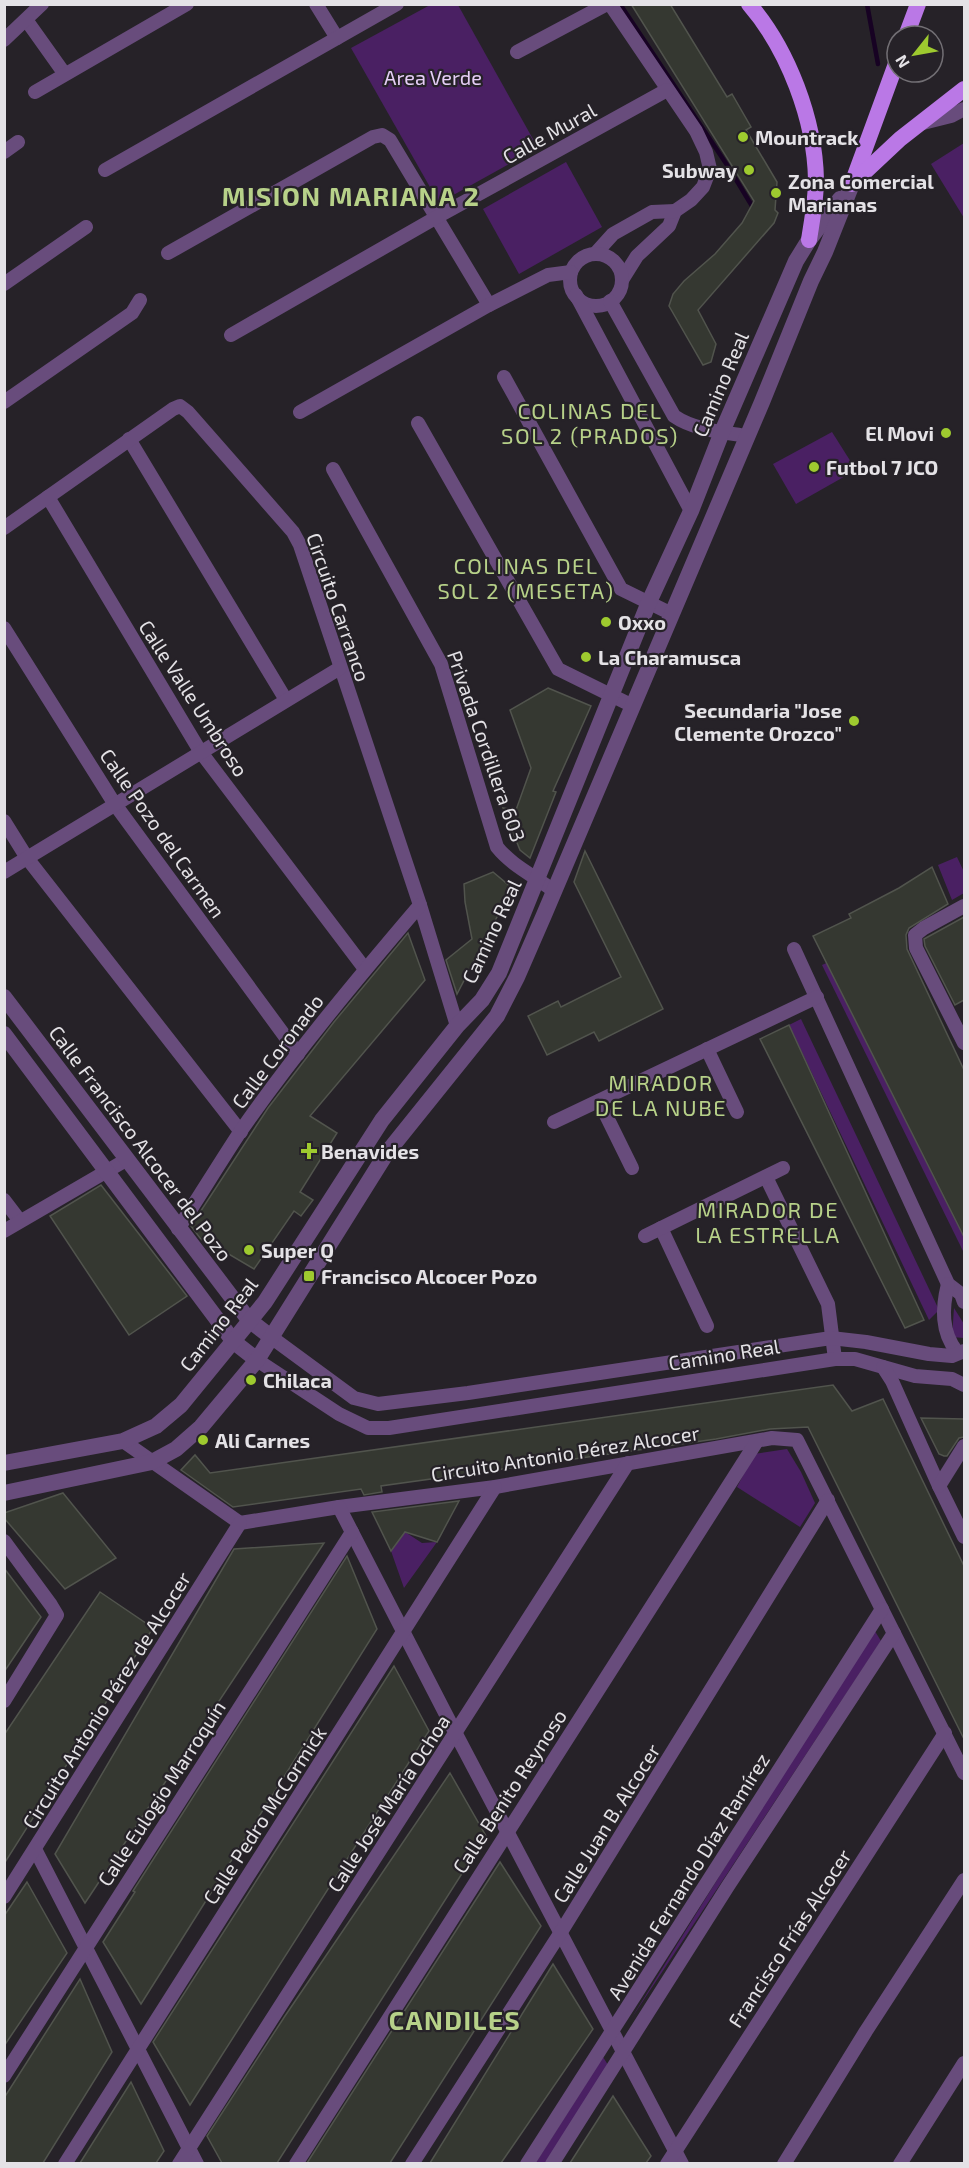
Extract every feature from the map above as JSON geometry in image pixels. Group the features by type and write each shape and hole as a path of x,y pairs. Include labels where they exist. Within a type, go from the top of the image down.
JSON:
{"highway":[{"path":"748,4 762,19 792,75 811,132 816,180 809,240"},
{"path":"910,24 918,4"},
{"path":"852,184 889,84"},
{"path":"852,184 900,139 964,89"}],"street":[{"path":"4,40 27,21 42,4"},
{"path":"35,92 64,73 187,4"},
{"path":"316,4 336,38"},
{"path":"105,170 397,4"},
{"path":"517,52 608,4 696,131 706,152 710,169 704,187 691,200 675,211 652,212 613,234 595,254 580,260 572,273 572,288 691,511"},
{"path":"27,21 64,73"},
{"name":"Calle Mural","path":"231,335 437,217 667,90"},
{"path":"922,123 951,116 964,109"},
{"path":"168,253 373,137 382,135 390,140 489,305"},
{"path":"4,152 18,142"},
{"name":"Camino Real","path":"4,1463 123,1441 156,1426 181,1405 265,1302 382,1120 457,1026 482,1000 499,973 649,602 691,511 722,432 791,273 809,240 852,184"},
{"name":"Camino Real","path":"4,1493 152,1462 176,1449 201,1427 257,1360 386,1154 496,1016 518,976 852,184"},
{"path":"576,295 588,304 596,305 610,301 619,292 622,280 636,256 669,226 675,211"},
{"path":"4,284 86,227"},
{"path":"595,254 614,261 622,280"},
{"path":"300,412 548,274 572,273"},
{"path":"791,273 811,281"},
{"path":"4,402 132,313 140,300"},
{"path":"610,301 674,416 682,422 747,436"},
{"path":"504,377 621,589 672,615"},
{"name":"Circuito Carranco","path":"4,528 173,409 180,406 188,412 293,532 300,545 420,906 457,1026"},
{"path":"418,423 558,669 613,694 633,706"},
{"path":"129,439 286,700"},
{"name":"Privada Cordillera 603","path":"333,469 441,664 497,847 507,859 554,891"},
{"name":"Calle Valle Umbroso","path":"48,497 200,752 365,969"},
{"name":"Calle Pozo del Carmen","path":"4,628 114,804 298,1054"},
{"path":"4,872 340,668"},
{"path":"4,821 27,858 241,1132"},
{"name":"Calle Coronado","path":"178,1229 241,1132 298,1054 365,969 420,906"},
{"path":"964,906 915,935 916,948 959,1019 964,1044"},
{"path":"794,949 948,1284 962,1294 964,1302"},
{"name":"Calle Francisco Alcocer del Pozo","path":"4,997 249,1320 271,1337"},
{"path":"554,1122 816,997"},
{"path":"4,1034 234,1342 257,1360"},
{"path":"707,1049 738,1112"},
{"path":"599,1101 632,1168"},
{"path":"4,1231 126,1160"},
{"path":"645,1236 783,1167"},
{"path":"766,1177 828,1304 835,1359"},
{"path":"4,1200 20,1221"},
{"path":"661,1228 707,1326"},
{"path":"948,1284 944,1302 946,1335 958,1353 947,1367 961,1384"},
{"name":"Camino Real","path":"271,1337 354,1398 378,1404 468,1394 831,1338 929,1354 958,1353"},
{"name":"Camino Real","path":"257,1360 339,1414 368,1428 389,1428 835,1359 855,1359 915,1376 961,1384"},
{"path":"883,1367 892,1381 964,1537"},
{"name":"Circuito Antonio Pérez Alcocer","path":"339,1507 495,1487 772,1438 797,1440 828,1500"},
{"path":"123,1441 240,1523 339,1507 682,2163"},
{"name":"Calle Benito Reynoso","path":"296,2163 757,1441"},
{"path":"939,1486 964,1446"},
{"name":"Calle José María Ochoa","path":"179,2163 628,1463"},
{"name":"Calle Pedro McCormick","path":"65,2163 495,1487"},
{"path":"828,1500 964,1773"},
{"name":"Calle Juan B. Alcocer","path":"412,2163 561,1932 828,1500"},
{"name":"Circuito Antonio Pérez de Alcocer","path":"4,1897 240,1523"},
{"name":"Calle Eulogio Marroquín","path":"4,2076 352,1532"},
{"path":"4,1541 57,1615 4,1701"},
{"name":"Avenida Fernando Díaz Ramírez","path":"527,2163 882,1609"},
{"name":"Avenida Fernando Díaz Ramírez","path":"552,2163 894,1633"},
{"name":"Francisco Frías Alcocer","path":"667,2163 945,1733"},
{"path":"35,1849 197,2163"},
{"path":"784,2163 964,1880"},
{"path":"900,2163 964,2063"}],"green space":[{"name":"Area Verde","path":"430,5 458,5 538,148 439,203 351,48"},
{"path":"964,143 964,218 931,164"},
{"path":"566,162 602,227 519,274 483,209"},
{"name":"Futbol 7 JCO","path":"832,432 856,470 796,504 773,464"},
{"path":"957,857 964,872 964,893 952,900 938,865"},
{"path":"831,961 964,1234 964,1253 822,965"},
{"path":"801,1019 939,1310 929,1320 789,1025"},
{"path":"954,1308 964,1324 964,1338 952,1337"},
{"path":"787,1449 801,1472 815,1503 800,1527 737,1487 754,1454"},
{"path":"405,1532 422,1543 437,1542 404,1588 391,1551"},
{"path":"873,1628 881,1641 631,2019"},
{"path":"603,2057 608,2065 545,2163 535,2164"}],"building":[{"path":"631,4 670,4 727,97 732,94 751,127 746,130 777,182 775,210 778,213 774,223 698,310 716,344 711,362 703,365 669,306 673,294 684,281 715,254 742,223 754,201"},
{"path":"548,688 591,706 553,791 556,792 530,858 520,850 503,808 516,810 531,768 510,710"},
{"path":"585,851 663,1009 599,1041 594,1032 547,1055 528,1016 558,1001 561,1007 621,977 574,882"},
{"path":"932,867 948,904 909,928 906,935 907,949 964,1070 964,1237 813,936 851,918 849,914 899,888"},
{"path":"493,872 512,888 457,994 446,960 472,939 464,884"},
{"path":"964,917 964,1000 955,1005 925,946 924,939"},
{"path":"408,933 425,980 310,1116 337,1133 300,1192 313,1200 301,1216 294,1211 254,1269 222,1250 219,1255 200,1238 191,1226 268,1108 334,1022"},
{"path":"789,1025 924,1320 905,1328 760,1039"},
{"path":"101,1185 187,1296 129,1335 50,1216"},
{"path":"833,1385 852,1411 883,1399 964,1566 964,1739 808,1427 770,1429 716,1439 381,1486 382,1492 364,1495 361,1489 233,1507 181,1470 195,1455 210,1473"},
{"path":"921,1418 964,1419 964,1437 959,1438 947,1456 939,1454"},
{"path":"63,1493 116,1558 65,1589 4,1518 4,1513"},
{"path":"459,1501 437,1542 405,1532 391,1551 372,1512"},
{"path":"324,1543 85,1903 55,1854 234,1549"},
{"path":"347,1556 377,1629 141,2004 103,1942 135,1892 133,1891"},
{"path":"4,1568 41,1617 4,1672"},
{"path":"100,1592 153,1628 4,1864 4,1735"},
{"path":"394,1666 429,1731 190,2105 153,2042"},
{"path":"450,1773 486,1836 277,2163 222,2163 207,2136 285,2016"},
{"path":"500,1862 541,1926 390,2163 307,2163"},
{"path":"27,1882 67,1953 4,2046 4,1916"},
{"path":"553,1964 593,2029 501,2163 430,2163"},
{"path":"80,1979 112,2052 43,2163 4,2163 4,2098"},
{"path":"131,2082 164,2151 156,2163 80,2163"},
{"path":"613,2096 651,2156 646,2163 570,2163"}],"waterway":[{"path":"620,4 755,211"},
{"path":"867,4 878,64"}],"place":[{"name":"Mountrack","path":"743,137"},
{"name":"Subway","path":"749,170"},
{"name":"Zona Comercial Marianas","path":"776,193"},
{"name":"El Movi","path":"946,433"},
{"name":"Futbol 7 JCO","path":"814,467"},
{"name":"Oxxo","path":"606,622"},
{"name":"La Charamusca","path":"586,657"},
{"name":"Secundaria \"Jose Clemente Orozco\"","path":"854,721"},
{"name":"Benavides","path":"309,1151"},
{"name":"Super Q","path":"249,1250"},
{"name":"Francisco Alcocer Pozo","path":"309,1276"},
{"name":"Chilaca","path":"251,1380"},
{"name":"Ali Carnes","path":"203,1440"}],"district":[{"name":"MISION MARIANA 2","path":"351,195"},
{"name":"COLINAS DEL SOL 2 (PRADOS)","path":"590,422"},
{"name":"COLINAS DEL SOL 2 (MESETA)","path":"526,578"},
{"name":"MIRADOR DE LA NUBE","path":"661,1094"},
{"name":"MIRADOR DE LA ESTRELLA","path":"768,1222"},
{"name":"CANDILES","path":"455,2019"}]}
